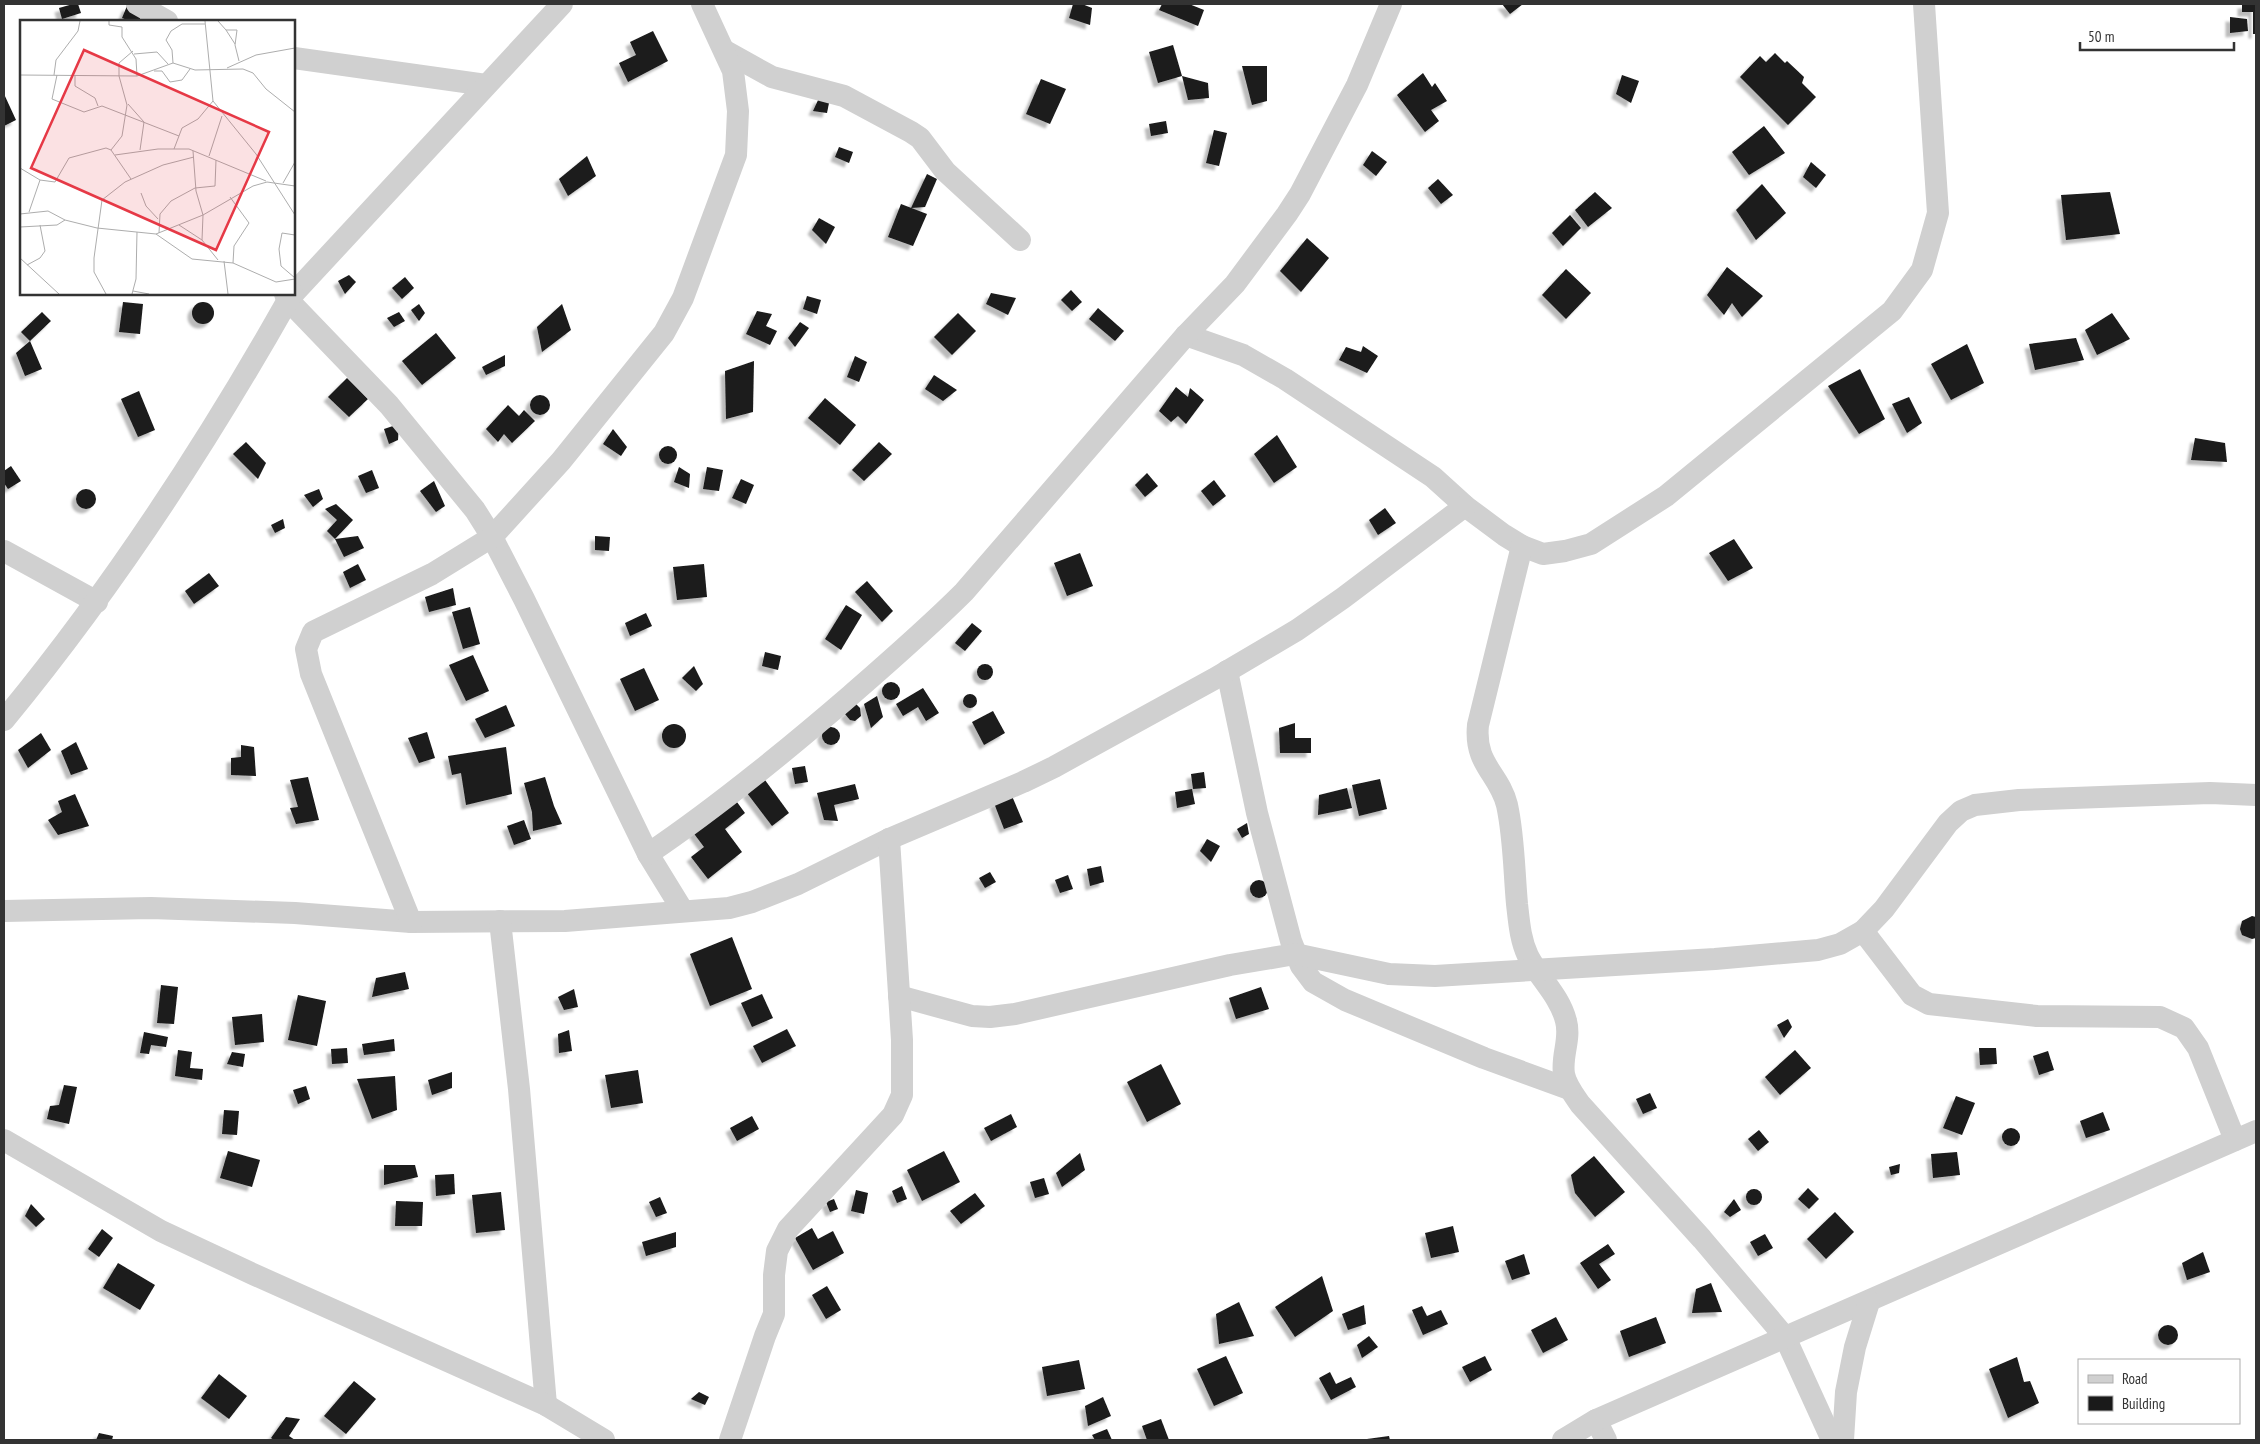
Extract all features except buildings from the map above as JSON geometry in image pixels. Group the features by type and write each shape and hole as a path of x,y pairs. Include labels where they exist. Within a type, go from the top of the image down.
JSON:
{"street":[{"path":"137,4 165,20"},
{"path":"295,290 562,4"},
{"path":"411,922 312,674 306,649 313,632 432,574 492,537 561,461 664,334 683,298 736,155 738,112 733,71 702,4"},
{"path":"648,854 688,827 790,748 931,625 964,592 1186,335 1235,284 1300,194 1357,85 1390,4"},
{"path":"1186,335 1243,355 1285,379 1433,477 1465,506 1504,536 1522,546 1544,554 1566,552 1591,544 1666,496 1892,311 1922,270 1938,213 1924,4"},
{"path":"725,51 772,78 844,96 911,132 920,138 945,171 1020,240"},
{"path":"295,58 486,85"},
{"path":"4,720 97,602 166,500 234,393 290,295 389,405 476,510 492,537 648,854 684,911"},
{"path":"4,911 151,908 295,913 411,922 566,921 729,908 752,902 798,884 889,839 1031,778 1227,671 1296,630 1343,598 1465,506"},
{"path":"1522,546 1478,725 1477,740 1482,759 1506,803 1510,822 1520,933 1528,956 1566,1020 1568,1033 1564,1075 1569,1088 1580,1104 1702,1239 1785,1337 1832,1440"},
{"path":"4,551 97,602"},
{"path":"1227,671 1257,813 1295,954 1313,982 1345,1000 1484,1058 1569,1088"},
{"path":"899,996 955,1012 990,1018 1230,965 1295,954 1389,974 1435,976 1715,959 1818,950 1840,944 1863,931 1884,909 1948,823 1961,811 1975,805 2019,800 2210,793 2256,795"},
{"path":"730,1440 774,1314 774,1275 777,1250 788,1229 893,1116 902,1095 899,996 889,839"},
{"path":"500,921 518,1089 546,1405"},
{"path":"1863,931 1912,995 1929,1004 2037,1016 2160,1017 2184,1028 2198,1048 2235,1140"},
{"path":"1563,1440 1596,1420 2256,1131"},
{"path":"4,1140 161,1231 255,1276 546,1405 604,1440"},
{"path":"1842,1440 1846,1392 1855,1347 1869,1302"},
{"path":"1596,1420 1606,1440"}]}
